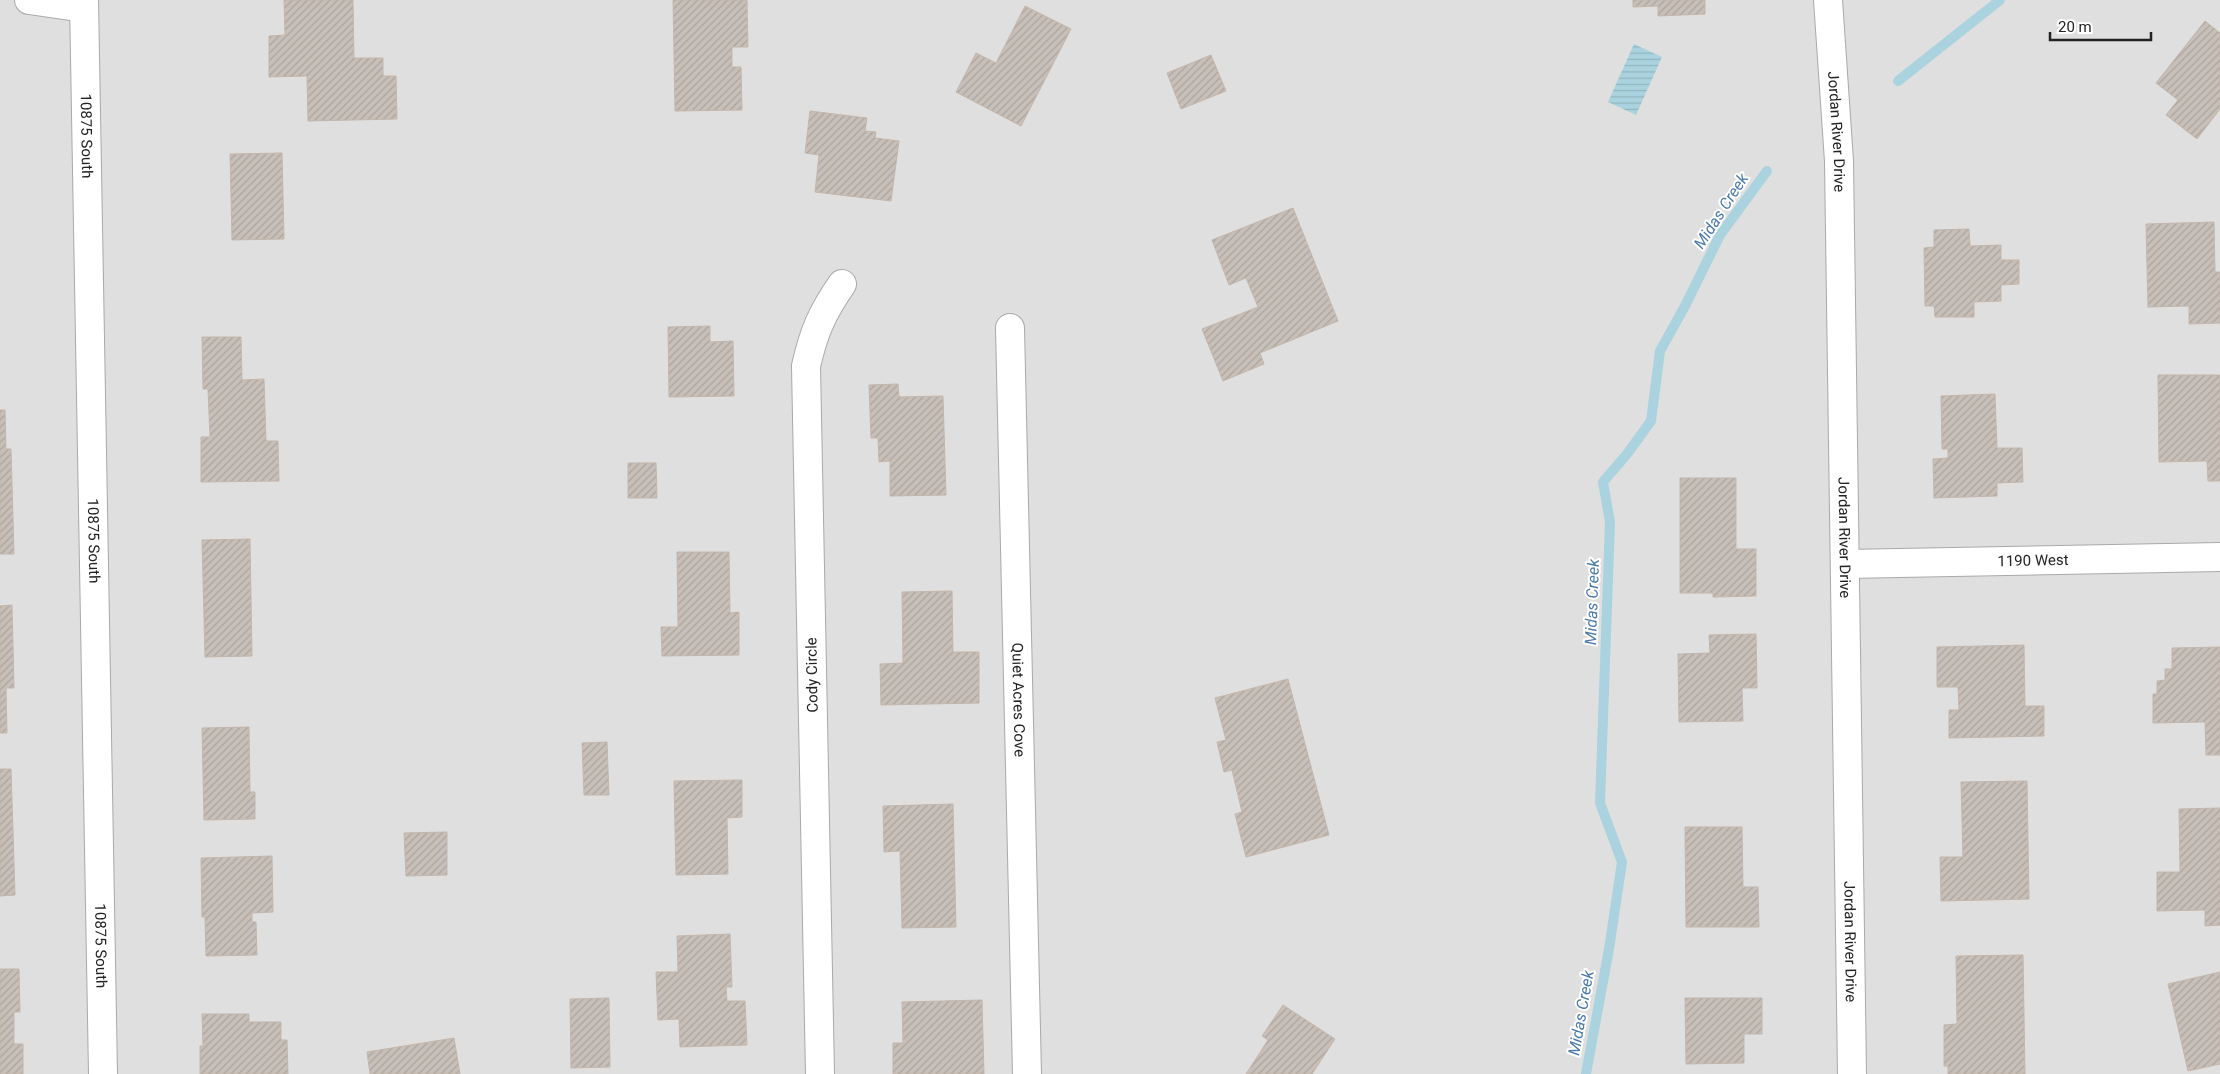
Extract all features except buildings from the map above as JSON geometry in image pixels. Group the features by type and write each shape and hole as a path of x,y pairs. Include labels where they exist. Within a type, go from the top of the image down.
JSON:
{"street":[{"path":"28,0 84,4"},
{"name":"Jordan River Drive","path":"1828,0 1839,161 1852,1074"},
{"name":"10875 South","path":"84,4 103,1074"},
{"name":"Cody Circle","path":"820,1074 806,366 816,327 824,309 842,284"},
{"name":"Quiet Acres Cove","path":"1010,328 1027,1074"},
{"name":"1190 West","path":"1845,564 2220,558"}],"shaded area":[{"path":"0,0 2220,0 2220,1074 0,1074"}],"water":[{"path":"1634,44 1662,57 1636,115 1608,102"}],"waterway":[{"path":"1898,81 2000,0"},
{"name":"Midas Creek","path":"1586,1074 1609,949 1622,862 1600,803 1610,522 1603,482 1627,454 1651,421 1660,351 1685,306 1720,235 1767,171"}]}
